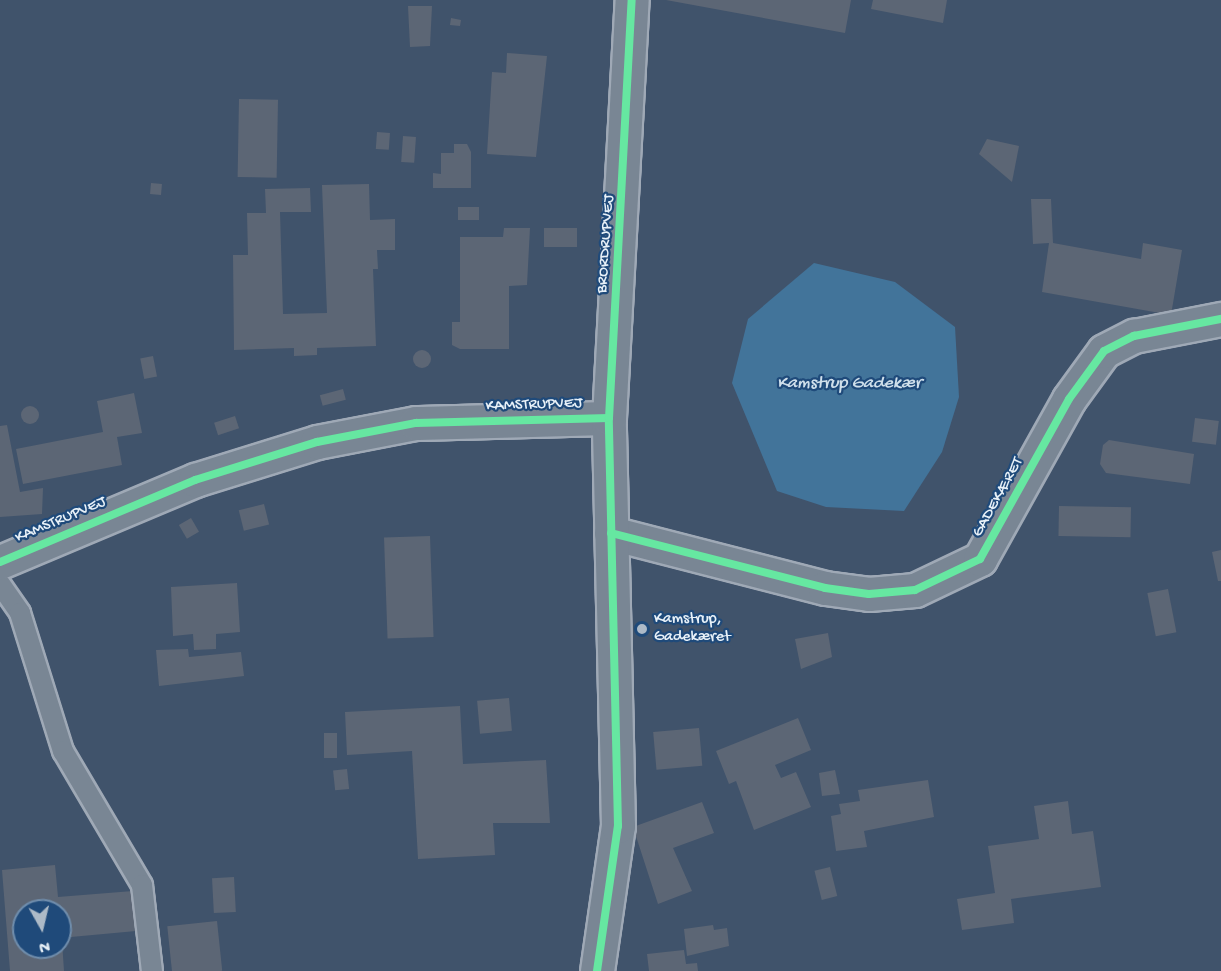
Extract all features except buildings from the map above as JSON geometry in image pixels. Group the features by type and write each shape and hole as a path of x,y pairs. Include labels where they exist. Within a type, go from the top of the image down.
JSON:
{"street":[{"name":"BRORDRUPVEJ","path":"609,418 632,0"},
{"name":"GADEKÆRET","path":"611,533 825,588 869,594 915,590 980,559 1069,399 1104,351 1134,336 1221,319"},
{"path":"597,971 618,826 609,418"},
{"name":"KAMSTRUPVEJ","path":"0,562 195,480 317,442 416,423 609,418"}],"lane":[{"path":"0,584 20,614 63,751 142,885 152,971"}],"water":[{"name":"Kamstrup Gadekær","path":"814,263 895,282 955,327 959,397 942,452 904,511 826,507 777,491 732,383 748,319"}],"cycle path":[{"path":"597,971 618,826 609,418 632,0"},
{"path":"611,533 825,588 869,594 915,590 980,559 1069,399 1104,351 1134,336 1221,319"},
{"path":"0,562 195,480 317,442 416,423 609,418"}],"place":[{"name":"Kamstrup, Gadekæret","path":"642,629"}]}
